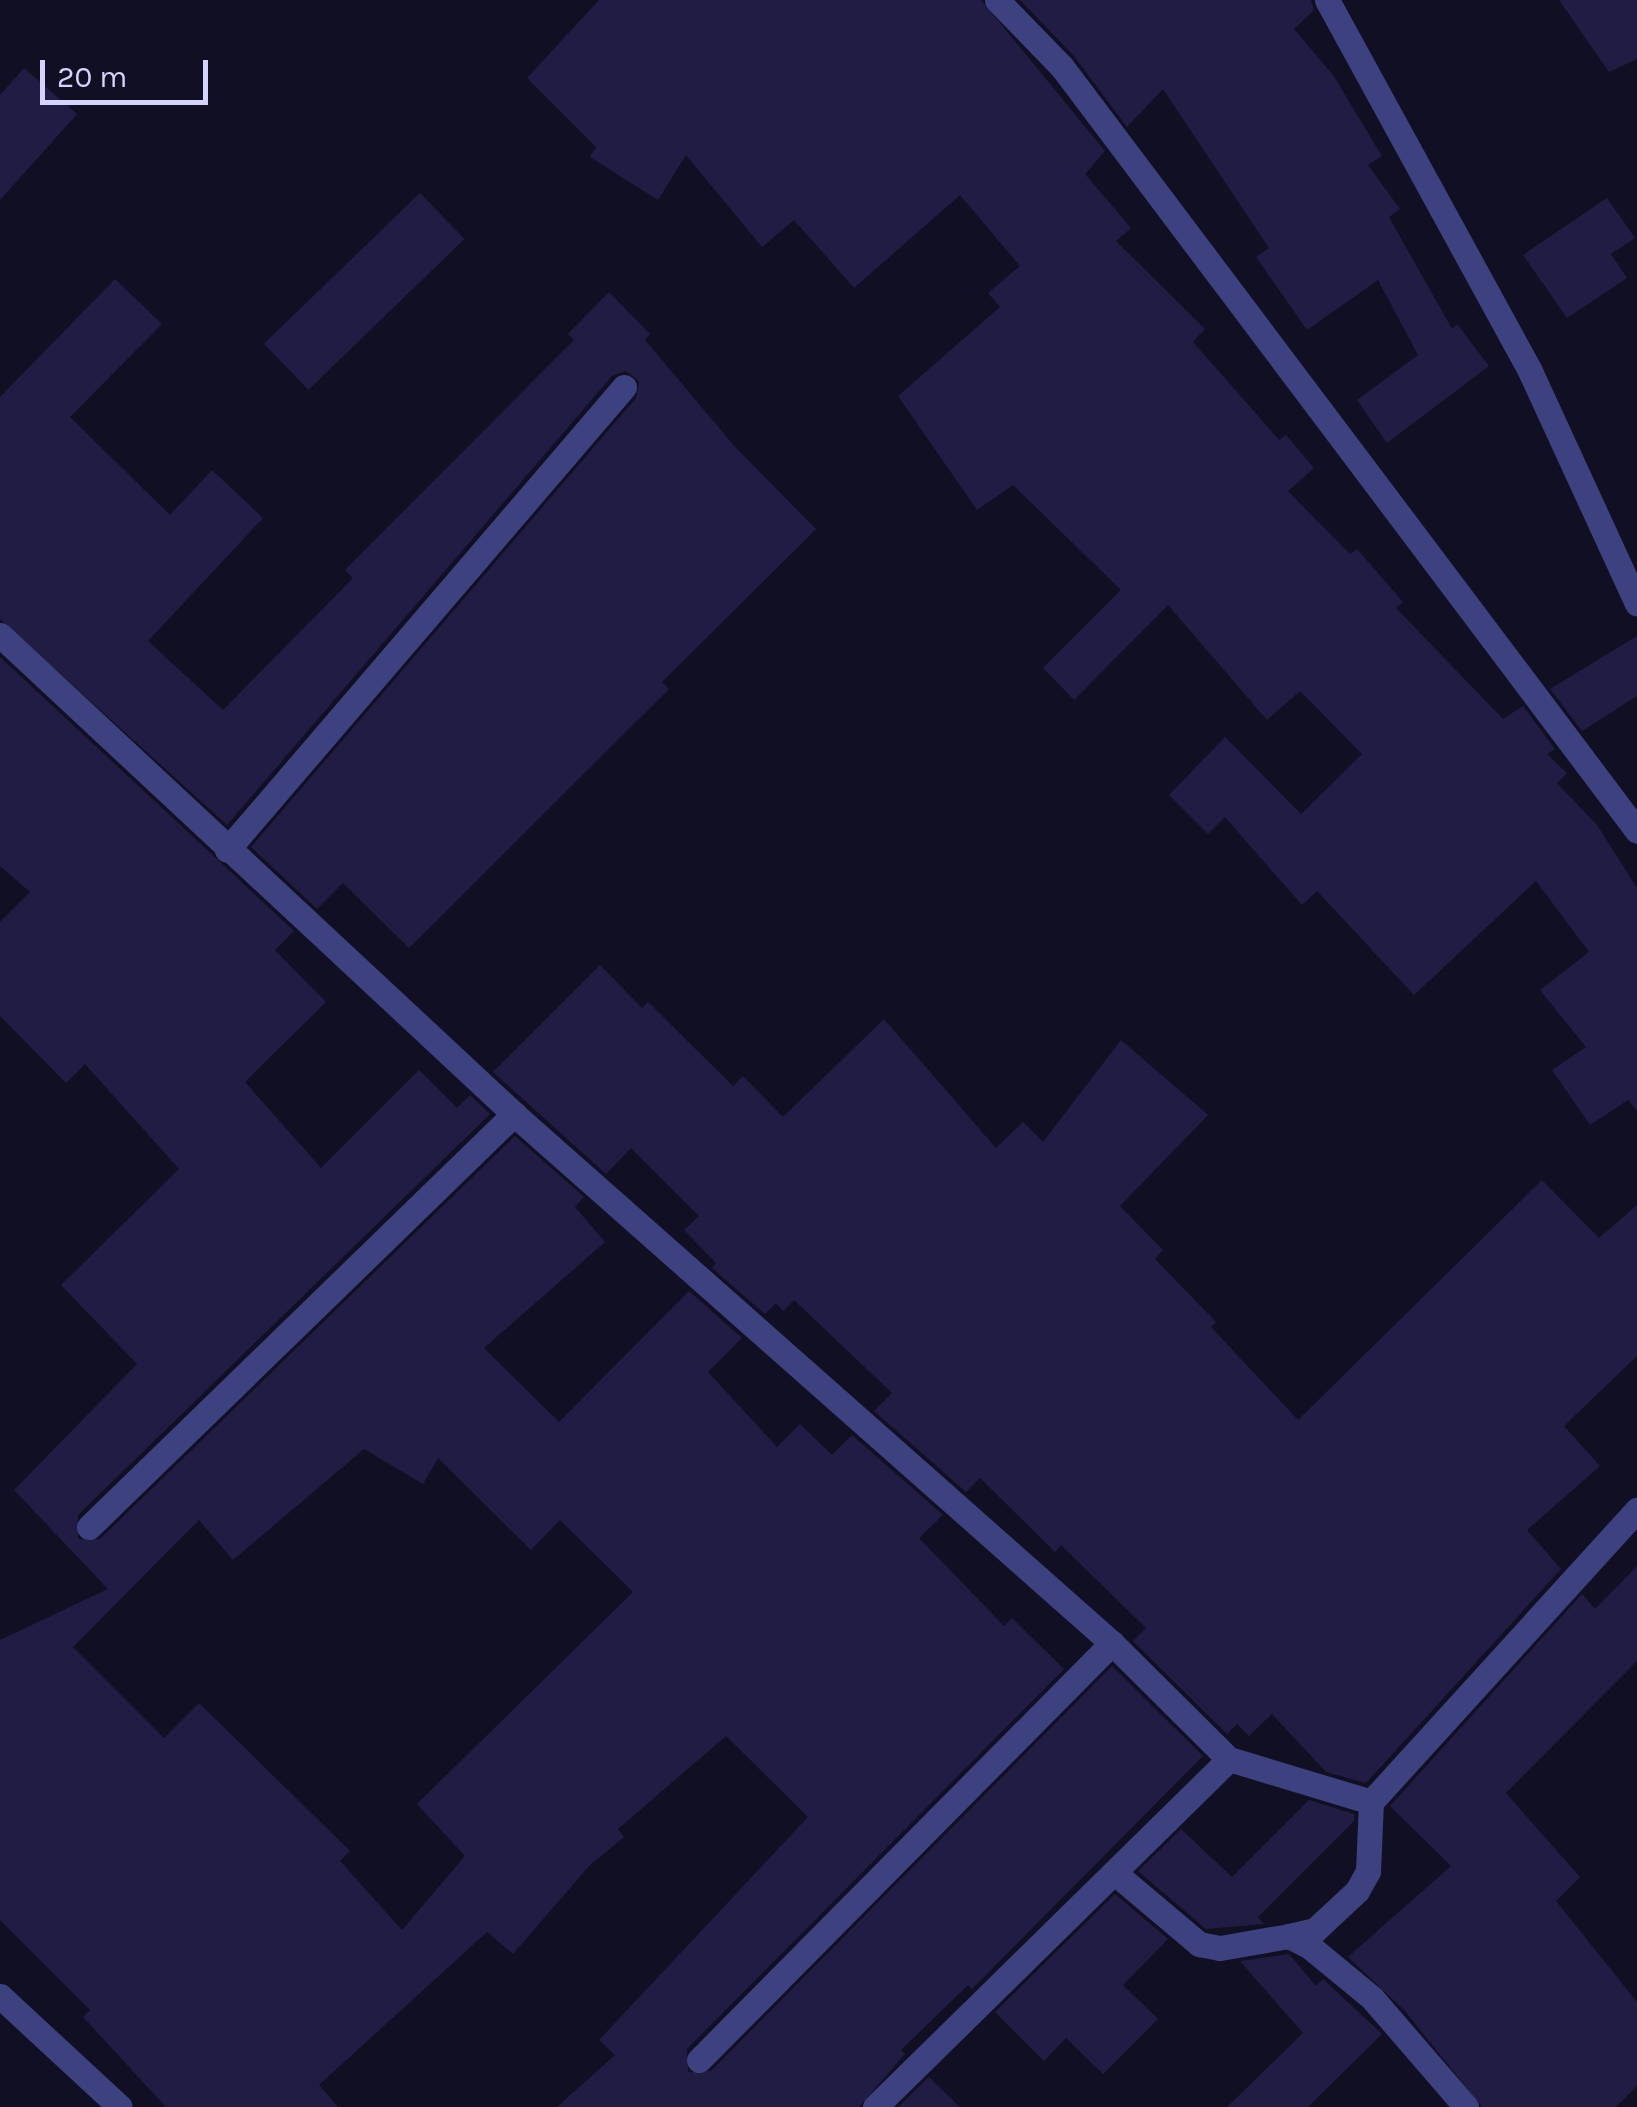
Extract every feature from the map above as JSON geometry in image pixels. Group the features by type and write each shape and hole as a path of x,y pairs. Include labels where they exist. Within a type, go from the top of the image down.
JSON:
{"street":[{"path":"997,0 1062,68 1637,831"},
{"path":"1327,0 1530,372 1637,604"},
{"path":"227,850 624,387"},
{"path":"0,635 514,1114 1112,1643 1229,1759 1371,1802"},
{"path":"90,1528 514,1114"},
{"path":"1116,1874 1199,1944 1220,1948 1315,1930 1357,1891 1368,1871 1371,1802 1637,1510"},
{"path":"699,2060 1112,1643"},
{"path":"875,2107 1229,1759"},
{"path":"1289,1936 1326,1957 1372,1998 1466,2107"},
{"path":"0,1996 120,2107"}],"building":[{"path":"599,0 981,0 1105,151 1085,174 1131,228 1116,241 1205,329 1193,342 1279,440 1286,435 1314,468 1288,491 1350,554 1357,549 1403,602 1396,608 1503,719 1523,706 1555,749 1547,754 1567,773 1557,783 1597,825 1637,888 1637,1111 1628,1100 1590,1125 1552,1070 1586,1047 1540,990 1589,952 1536,881 1414,995 1317,891 1302,905 1225,817 1208,834 1169,795 1225,737 1301,814 1362,754 1300,691 1267,720 1168,605 1074,700 1043,668 1121,590 1013,485 977,510 898,396 1000,307 988,293 1020,266 960,195 854,288 794,220 762,247 686,155 658,200 590,157 596,147 527,78"},
{"path":"1020,0 1311,0 1314,10 1294,29 1333,75 1382,156 1368,165 1400,209 1389,217 1452,329 1457,324 1489,366 1387,443 1357,400 1418,355 1378,280 1307,330 1256,257 1269,248 1163,89 1127,127 1074,56"},
{"path":"1559,0 1637,0 1637,59 1609,72"},
{"path":"24,68 77,114 0,200 0,95"},
{"path":"420,193 464,239 308,390 264,344"},
{"path":"1607,198 1635,238 1611,254 1627,278 1567,318 1523,255"},
{"path":"115,279 162,324 70,417 170,515 212,470 263,518 148,641 223,710 353,578 345,570 574,340 568,334 609,292 650,334 645,340 736,448 816,529 662,682 669,689 409,948 343,883 317,909 251,847 636,398 639,381 626,371 612,376 227,825 0,619 0,397"},
{"path":"1637,636 1637,696 1582,731 1550,689"},
{"path":"0,657 294,931 275,950 326,1002 245,1082 321,1168 419,1070 457,1108 470,1095 490,1114 78,1515 78,1539 100,1539 515,1136 584,1197 575,1207 605,1242 484,1348 559,1422 689,1291 742,1338 708,1372 777,1447 800,1424 832,1455 852,1435 943,1515 919,1538 1004,1626 1012,1618 1064,1669 687,2049 688,2072 711,2071 1112,1666 1203,1756 972,1989 968,1985 901,2050 905,2054 859,2107 557,2107 615,2055 599,2040 808,1817 726,1736 618,1829 624,1837 589,1866 513,1954 487,1932 319,2085 338,2107 166,2107 83,2017 90,2010 0,1920 0,1640 108,1589 14,1490 137,1364 61,1285 179,1169 85,1064 66,1083 0,1016 0,922 30,892 0,866","holes":["364,1449 423,1484 438,1458 531,1550 560,1520 633,1592 417,1804 465,1856 402,1930 340,1861 350,1851 199,1703 164,1738 73,1647 199,1520 233,1560"]},
{"path":"600,965 642,1008 648,1002 733,1086 743,1076 783,1117 884,1019 996,1148 1023,1122 1043,1142 1121,1040 1208,1115 1120,1206 1163,1250 1155,1259 1216,1322 1211,1327 1298,1420 1542,1180 1599,1238 1637,1205 1637,1356 1564,1426 1600,1466 1527,1530 1561,1569 1366,1783 1326,1772 1272,1714 1249,1736 1237,1724 1227,1734 1133,1641 1146,1628 1061,1545 1055,1552 980,1478 966,1492 874,1411 892,1393 794,1300 783,1311 776,1303 765,1314 712,1268 716,1263 684,1230 699,1216 631,1148 606,1174 493,1072"},
{"path":"1637,1566 1637,1661 1506,1793 1580,1877 1556,1901 1637,2002 1637,2086 1616,2107 1482,2107 1405,2011 1348,1957 1451,1866 1390,1806 1582,1594 1595,1609"},
{"path":"1309,1800 1354,1814 1354,1821 1258,1917 1264,1924 1206,1929 1138,1871 1181,1829 1232,1877"},
{"path":"1115,1894 1168,1939 1123,1985 1158,2019 1103,2074 1066,2038 1044,2061 995,2012"},
{"path":"1289,1954 1316,1986 1323,1979 1382,2034 1308,2107 1227,2107 1303,2033 1240,1961"},
{"path":"929,2077 960,2107 898,2107"}]}
